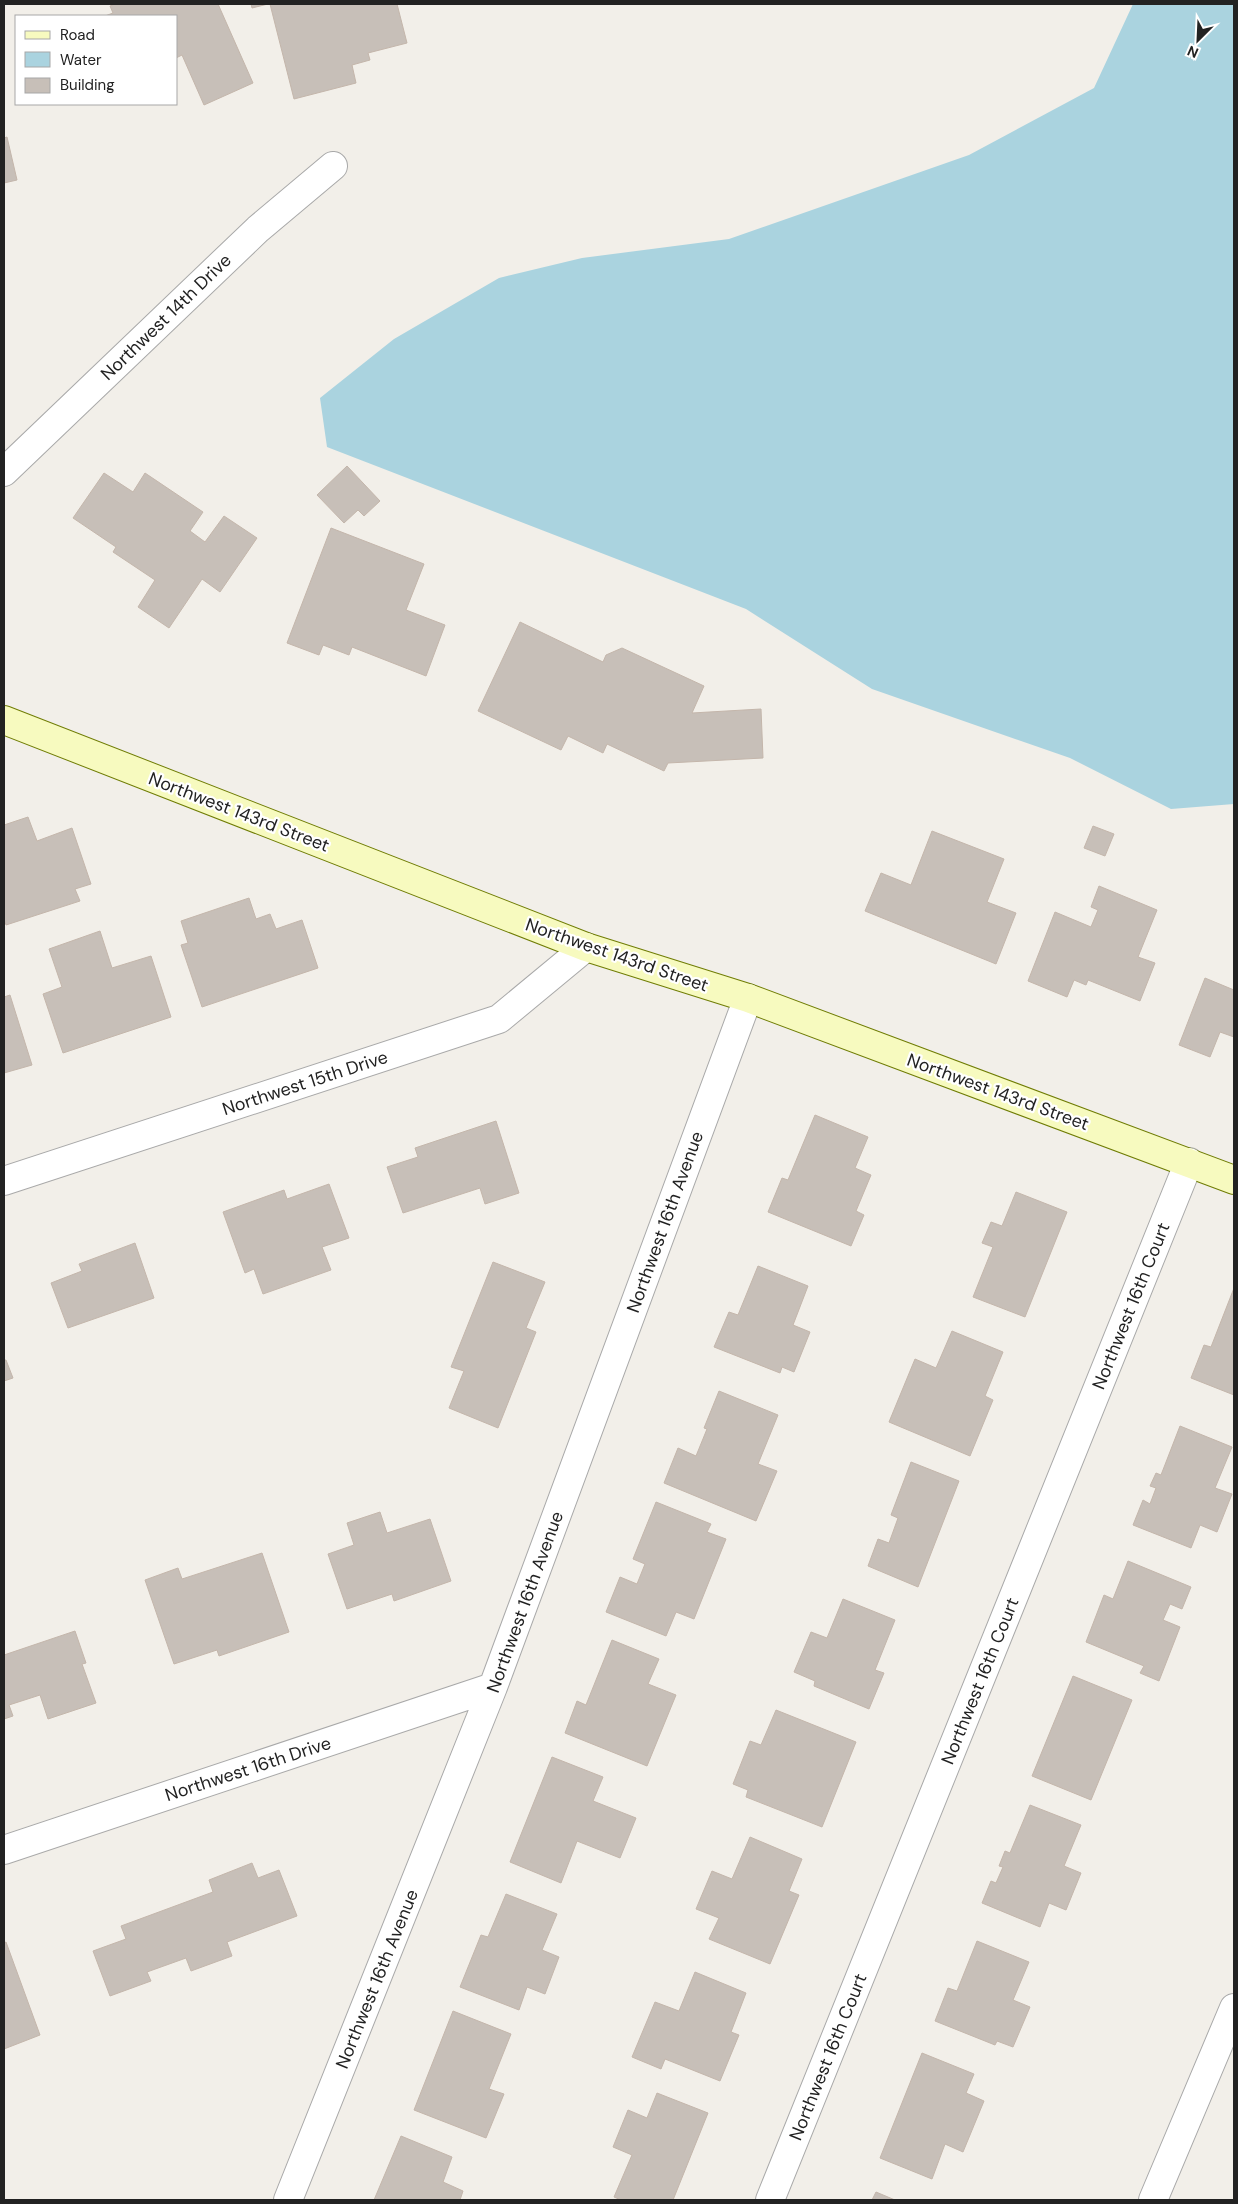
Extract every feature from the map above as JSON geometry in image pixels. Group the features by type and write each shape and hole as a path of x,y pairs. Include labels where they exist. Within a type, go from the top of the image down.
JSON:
{"street":[{"name":"Northwest 14th Drive","path":"4,472 258,229 333,166"},
{"name":"Northwest 143rd Street","path":"4,720 586,947 748,998 1234,1180"},
{"name":"Northwest 15th Drive","path":"4,1181 499,1019 586,947"},
{"name":"Northwest 16th Avenue","path":"288,2200 493,1687 748,998"},
{"name":"Northwest 16th Court","path":"770,2200 1189,1162"},
{"name":"Northwest 16th Drive","path":"4,1850 493,1687"},
{"path":"1153,2200 1234,2008"}],"water":[{"path":"1133,4 1234,4 1234,804 1171,809 1070,758 872,689 746,609 327,447 320,398 394,339 499,278 582,258 729,239 969,155 1094,88"}],"building":[{"path":"115,4 218,4 253,83 204,105 182,55 178,57 178,15 108,15 113,13 110,6"},
{"path":"251,4 268,4 252,8"},
{"path":"270,4 397,4 407,43 368,53 370,60 352,65 356,83 294,99"},
{"path":"7,137 17,180 4,183 4,138"},
{"path":"347,466 380,501 364,516 358,510 344,523 317,495"},
{"path":"104,473 133,492 145,473 203,512 190,531 205,542 224,516 257,538 220,592 202,579 169,628 138,607 155,580 113,552 116,547 73,518"},
{"path":"331,528 424,564 406,610 445,625 426,676 352,647 349,655 323,645 319,655 287,643"},
{"path":"520,622 603,662 606,655 622,648 704,686 692,713 761,709 763,758 668,763 664,771 607,744 603,753 568,736 561,750 478,711"},
{"path":"28,817 37,841 72,828 91,884 75,889 80,901 6,925 4,919 4,825"},
{"path":"1093,826 1114,834 1105,856 1084,848"},
{"path":"932,831 1004,859 987,902 1016,913 996,964 865,911 881,873 911,885"},
{"path":"1099,886 1157,910 1138,957 1155,963 1140,1001 1088,980 1086,985 1074,980 1067,997 1028,981 1055,912 1091,927 1098,910 1091,907"},
{"path":"249,898 256,919 270,914 276,929 302,920 318,968 202,1007 181,945 188,943 181,921"},
{"path":"100,931 112,968 151,956 171,1017 63,1053 43,994 62,987 49,949"},
{"path":"1205,978 1234,990 1234,1037 1220,1032 1210,1057 1179,1045"},
{"path":"10,995 32,1065 4,1073 4,997"},
{"path":"815,1115 868,1137 855,1168 871,1175 856,1211 864,1215 851,1246 768,1212 782,1178 788,1180"},
{"path":"496,1121 519,1193 485,1204 480,1188 403,1213 387,1167 418,1157 415,1148"},
{"path":"329,1184 349,1238 322,1247 331,1270 263,1294 254,1269 245,1273 223,1212 284,1190 287,1199"},
{"path":"1016,1192 1067,1212 1025,1317 973,1297 993,1247 982,1243 991,1222 1002,1226"},
{"path":"135,1243 154,1298 68,1328 51,1283 82,1271 79,1264"},
{"path":"493,1262 545,1282 526,1328 536,1332 498,1428 449,1408 464,1371 451,1367"},
{"path":"758,1266 808,1286 793,1325 810,1332 794,1372 782,1367 780,1373 714,1347 729,1312 738,1315"},
{"path":"1234,1288 1234,1395 1191,1378 1204,1345 1211,1347"},
{"path":"952,1331 1003,1352 985,1396 993,1400 970,1456 889,1422 915,1359 936,1368"},
{"path":"4,1360 6,1360 13,1378 4,1381"},
{"path":"719,1391 778,1415 758,1464 777,1471 756,1521 664,1483 678,1448 696,1456 707,1429 704,1428"},
{"path":"1180,1426 1232,1447 1215,1488 1232,1494 1217,1532 1200,1525 1191,1548 1133,1525 1143,1500 1150,1504 1156,1488 1150,1486 1156,1473 1161,1475"},
{"path":"911,1462 959,1481 918,1587 868,1566 878,1539 889,1543 898,1518 891,1515"},
{"path":"656,1502 711,1524 707,1532 726,1539 694,1619 676,1612 666,1636 606,1612 620,1577 637,1584 645,1564 633,1559"},
{"path":"380,1512 387,1533 430,1519 451,1581 394,1601 392,1594 347,1609 328,1554 354,1545 347,1523"},
{"path":"262,1553 289,1632 219,1656 217,1650 174,1664 145,1580 178,1568 182,1579"},
{"path":"1128,1561 1191,1587 1182,1609 1170,1604 1163,1620 1180,1627 1159,1681 1140,1673 1144,1666 1086,1642 1104,1595 1113,1599"},
{"path":"843,1599 895,1620 875,1670 884,1673 869,1709 814,1686 815,1681 794,1672 811,1632 827,1638"},
{"path":"75,1631 86,1663 82,1664 96,1703 48,1719 40,1695 9,1705 13,1716 4,1719 4,1655"},
{"path":"612,1640 659,1659 648,1684 676,1695 647,1766 565,1733 577,1701 586,1705"},
{"path":"1073,1676 1132,1700 1091,1800 1032,1776"},
{"path":"776,1710 856,1742 822,1827 746,1797 748,1790 733,1784 750,1741 761,1745"},
{"path":"552,1757 603,1777 593,1801 636,1818 620,1858 577,1841 561,1883 510,1862"},
{"path":"1030,1805 1081,1825 1064,1866 1081,1873 1066,1910 1049,1903 1040,1927 982,1903 991,1881 996,1883 1003,1867 999,1866 1005,1851 1010,1853"},
{"path":"750,1837 802,1859 789,1891 799,1895 770,1964 709,1939 719,1918 696,1909 712,1871 732,1879"},
{"path":"252,1863 258,1878 279,1870 297,1916 227,1942 232,1956 191,1971 186,1958 147,1972 151,1981 110,1996 93,1951 126,1939 121,1926 213,1892 209,1880"},
{"path":"506,1894 557,1914 542,1950 559,1957 545,1994 527,1987 519,2010 460,1987 481,1935 488,1937"},
{"path":"977,1941 1029,1962 1013,2000 1030,2007 1013,2047 997,2041 995,2045 935,2021 948,1988 957,1991"},
{"path":"6,1942 40,2035 4,2049 4,1943"},
{"path":"695,1972 746,1993 731,2032 739,2035 720,2081 665,2059 661,2069 632,2057 655,2002 679,2011"},
{"path":"453,2011 511,2034 489,2089 504,2094 486,2138 414,2110"},
{"path":"922,2053 974,2074 966,2093 984,2101 963,2152 945,2144 932,2179 880,2158"},
{"path":"657,2093 708,2113 673,2200 621,2200 614,2197 632,2155 613,2147 628,2110 647,2118"},
{"path":"401,2136 452,2157 443,2182 463,2191 460,2200 374,2200"},
{"path":"876,2192 895,2200 872,2200"}]}
